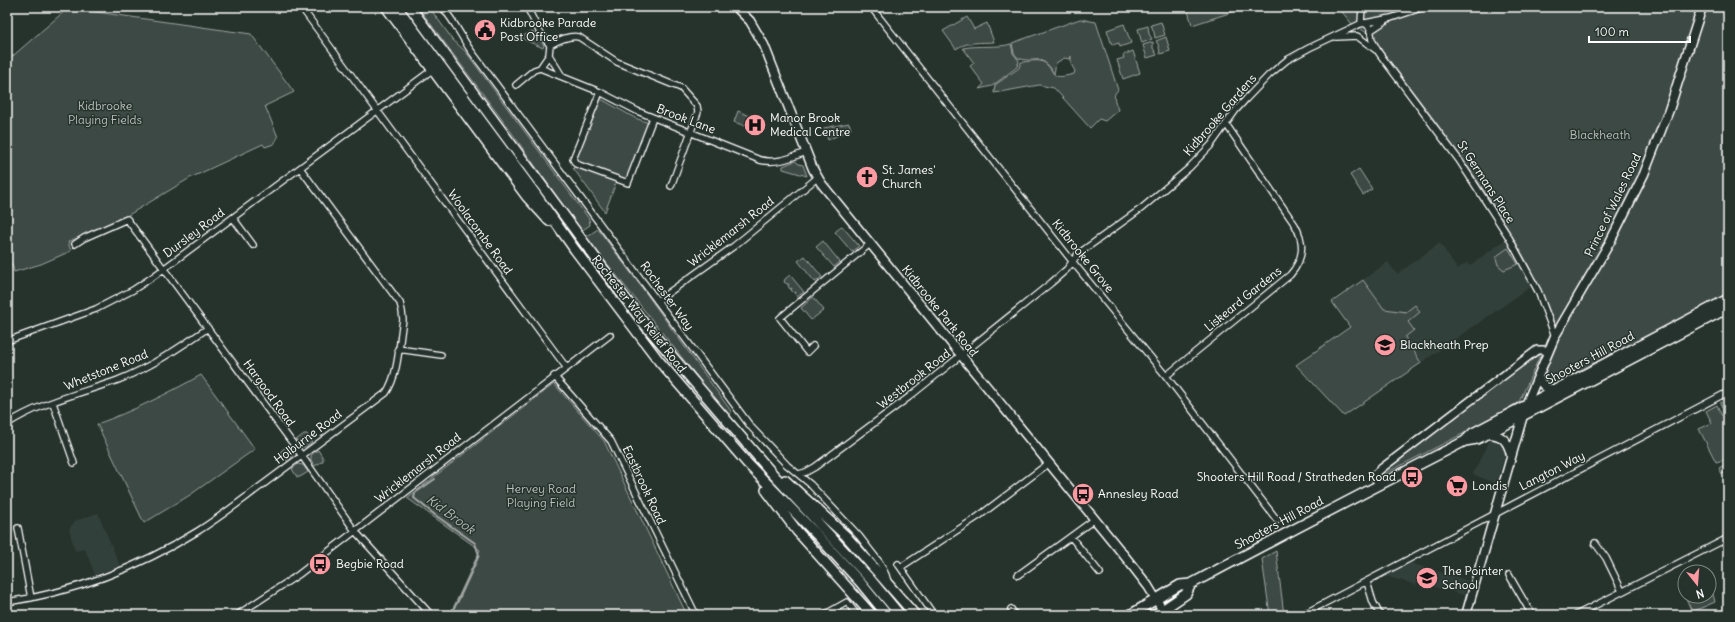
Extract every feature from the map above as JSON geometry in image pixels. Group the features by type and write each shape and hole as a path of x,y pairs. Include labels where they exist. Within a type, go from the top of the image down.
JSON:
{"highway":[{"path":"386,7 527,197 575,250"},
{"name":"Rochester Way Relief Road","path":"397,7 575,250 659,361 747,463 826,544 887,615"},
{"name":"Rochester Way Relief Road","path":"410,7 642,321 771,472 900,615"},
{"name":"Shooters Hill Road","path":"1465,441 1473,433 1728,299"},
{"name":"Shooters Hill Road","path":"1130,615 1180,585 1191,584 1378,485 1465,441 1476,439 1487,434 1728,308"},
{"path":"1511,413 1522,416"},
{"path":"757,455 846,536 915,615"},
{"path":"747,463 797,531 872,615"},
{"name":"Shooters Hill Road","path":"1159,612 1186,594 1191,584"}],"main road":[{"name":"Kidbrooke Park Road","path":"736,7 750,21 764,45 817,178 1148,586 1156,599 1159,612"},
{"name":"Prince of Wales Road","path":"1466,615 1526,405 1555,336 1595,270 1636,192 1669,110 1702,7"},
{"path":"1538,377 1542,384 1547,388 1555,389"},
{"path":"1487,434 1496,434 1504,439 1509,447 1511,456"}],"street":[{"name":"Woolacombe Road","path":"301,7 566,367"},
{"name":"Rochester Way","path":"442,7 455,24 457,30 469,48 751,427 787,465 799,474 849,525 868,547 883,569 888,584"},
{"path":"516,85 534,70 540,68 549,55 550,45 539,31 527,7"},
{"name":"Kidbrooke Grove","path":"870,7 1072,261 1166,376 1277,520"},
{"path":"1362,7 1361,24 1355,31 1359,37 1379,52"},
{"path":"1333,37 1365,38 1370,32 1391,18 1424,7"},
{"name":"Kidbrooke Gardens","path":"1072,261 1078,254 1166,189 1211,145 1246,99 1280,65 1309,48 1361,24 1391,18"},
{"path":"1361,24 1369,26 1370,32 1379,52"},
{"path":"550,45 570,37 579,37 617,62 681,88 698,109 698,115 671,186"},
{"name":"St Germans Place","path":"1379,52 1459,160 1504,230 1538,291 1555,336"},
{"path":"549,55 562,76"},
{"name":"Brook Lane","path":"540,68 600,92 653,118 769,162 786,160 806,152"},
{"path":"377,111 428,73"},
{"path":"600,92 573,159 576,164 628,183 653,118"},
{"name":"Dursley Road","path":"7,341 96,309 133,290 164,269 377,111"},
{"name":"Liskeard Gardens","path":"1166,376 1290,275 1297,267 1301,257 1303,246 1298,230 1226,124"},
{"name":"Holburne Road","path":"7,602 31,598 84,584 109,575 161,552 215,520 386,392 392,385 403,320 400,303 300,168"},
{"name":"Wricklemarsh Road","path":"657,301 734,246 817,178"},
{"path":"233,218 253,245"},
{"name":"Hargood Road","path":"75,244 84,238 127,219 302,456 355,531"},
{"path":"813,346 807,352 780,318 870,244"},
{"name":"Westbrook Road","path":"799,474 815,467 910,396 1068,269 1072,261"},
{"name":"Whetstone Road","path":"7,424 28,413 118,380 146,367 180,348 208,328"},
{"name":"Wricklemarsh Road","path":"237,615 298,575 610,334"},
{"path":"398,349 441,355"},
{"path":"1378,485 1375,479 1375,474 1382,468 1537,350 1549,350"},
{"name":"Eastbrook Road","path":"554,376 611,440 696,615"},
{"name":"Langton Way","path":"1302,615 1728,392"},
{"path":"53,403 74,463"},
{"path":"934,615 900,566 979,516 1049,463"},
{"path":"1018,575 1095,519"},
{"path":"18,528 31,598"},
{"path":"355,531 431,615"},
{"path":"1071,537 1100,573"},
{"path":"1576,615 1728,538"},
{"path":"1596,543 1606,558 1622,591"},
{"path":"1509,575 1532,615"},
{"path":"1367,582 1373,602 1380,615"},
{"path":"824,615 847,602 857,615"},
{"path":"1011,609 1016,615"}],"shaded area":[{"name":"Blackheath Prep","path":"1506,239 1532,286 1344,416 1296,365 1350,327 1332,302 1388,262 1397,274 1440,243 1457,269 1467,263 1469,266"},
{"path":"1494,440 1502,446 1505,454 1496,484 1473,474 1489,441"},
{"path":"98,513 120,566 95,575 85,549 75,551 69,529 75,521"},
{"name":"The Pointer School","path":"1410,563 1469,581 1464,595 1417,582 1416,585 1386,576"}],"green space":[{"path":"418,7 429,7 453,40 466,52 589,219 590,225 581,231 512,133"},
{"path":"1187,7 1248,7 1192,25"},
{"path":"1248,7 1260,7 1250,10"},
{"name":"Blackheath","path":"1338,7 1728,7 1728,296 1558,385 1549,386 1543,379 1543,373 1559,336 1544,297 1525,259 1481,186 1431,115 1380,48 1374,37 1352,24"},
{"name":"Kidbrooke Playing Fields","path":"68,8 251,34 294,92 265,106 278,137 274,144 265,147 263,144 190,178 125,217 68,242 71,251 41,264 14,272 12,264 7,264 7,61"},
{"path":"967,17 974,29 987,23 994,42 970,44 960,46 956,49 943,31"},
{"path":"1080,19 1096,22 1118,90 1114,97 1118,110 1105,121 1099,119 1090,128 1054,88 1039,85 994,93 995,85 1019,68 1021,62 1038,61 1046,64 1041,60 1025,60 1018,58 1014,53 1012,43","holes":["1071,56 1071,64 1075,71 1074,74 1065,76 1056,76 1054,74 1056,63 1064,58 1070,59"]},
{"path":"1161,22 1165,35 1155,38 1151,25"},
{"path":"1124,24 1131,43 1120,47 1119,43 1112,45 1107,30"},
{"path":"1148,26 1149,34 1152,39 1142,43 1138,29"},
{"path":"531,32 534,33 544,45 543,48 521,37"},
{"path":"1166,37 1170,51 1160,54 1159,46 1156,41"},
{"path":"1153,42 1153,48 1157,55 1147,58 1143,45"},
{"path":"1011,44 1013,53 1019,61 1017,67 992,86 979,89 984,84 970,66 974,63 963,48"},
{"path":"1133,51 1140,73 1123,79 1117,60 1124,58 1123,55"},
{"path":"601,99 635,118 649,123 627,180 578,162 576,159"},
{"path":"738,111 752,117 748,127 734,122"},
{"path":"849,123 851,129 828,140 824,128"},
{"path":"795,161 803,165 807,176 783,169 783,166"},
{"path":"576,166 617,180 605,212 573,168"},
{"path":"1359,169 1372,189 1363,195 1350,175"},
{"path":"842,226 859,246 852,252 835,232"},
{"path":"598,229 731,411 730,418 586,237"},
{"path":"823,241 840,262 834,267 816,247"},
{"path":"1508,248 1518,264 1504,270 1498,265 1496,258"},
{"path":"805,256 822,277 815,282 798,261"},
{"path":"790,275 804,292 797,297 795,294 796,292 794,293 791,290 792,288 790,289 788,286 789,284 784,282"},
{"path":"1363,280 1384,309 1406,312 1415,305 1420,312 1408,322 1414,330 1405,337 1421,363 1344,416 1296,365 1350,327 1332,302"},
{"path":"813,297 824,310 811,320 801,308"},
{"path":"1537,354 1539,355 1539,358 1519,402 1484,423 1380,475 1380,473"},
{"path":"201,375 255,449 190,495 144,523 97,424 150,402"},
{"name":"Hervey Road Playing Field","path":"554,384 604,441 687,615 450,615 480,550 407,498"},
{"path":"1728,399 1728,478 1726,473 1722,474 1719,468 1724,465 1723,460 1716,462 1699,429 1712,423 1706,411 1717,405 1722,416 1725,414 1720,403"},
{"path":"304,434 307,434 312,442 306,447 301,447 296,440"},
{"path":"288,445 293,452 292,457 286,461 280,454 281,451"},
{"path":"318,450 323,458 323,461 315,466 311,460 311,455"},
{"path":"298,464 303,465 308,472 300,477 297,477 292,469"},
{"path":"1276,551 1284,615 1270,615 1262,559"},
{"path":"1688,604 1710,604 1692,612"}],"waterway":[{"name":"Kid Brook","path":"435,479 415,493 414,498 435,515 475,543 479,555 457,603 449,615"}],"place":[{"name":"Kidbrooke Parade Post Office","path":"485,30"},
{"name":"Manor Brook Medical Centre","path":"755,125"},
{"name":"St. James' Church","path":"867,177"},
{"name":"Blackheath Prep","path":"1385,345"},
{"name":"Shooters Hill Road / Stratheden Road","path":"1412,477"},
{"name":"Londis","path":"1457,486"},
{"name":"Annesley Road","path":"1083,494"},
{"name":"Begbie Road","path":"320,564"},
{"name":"The Pointer School","path":"1427,578"}]}
